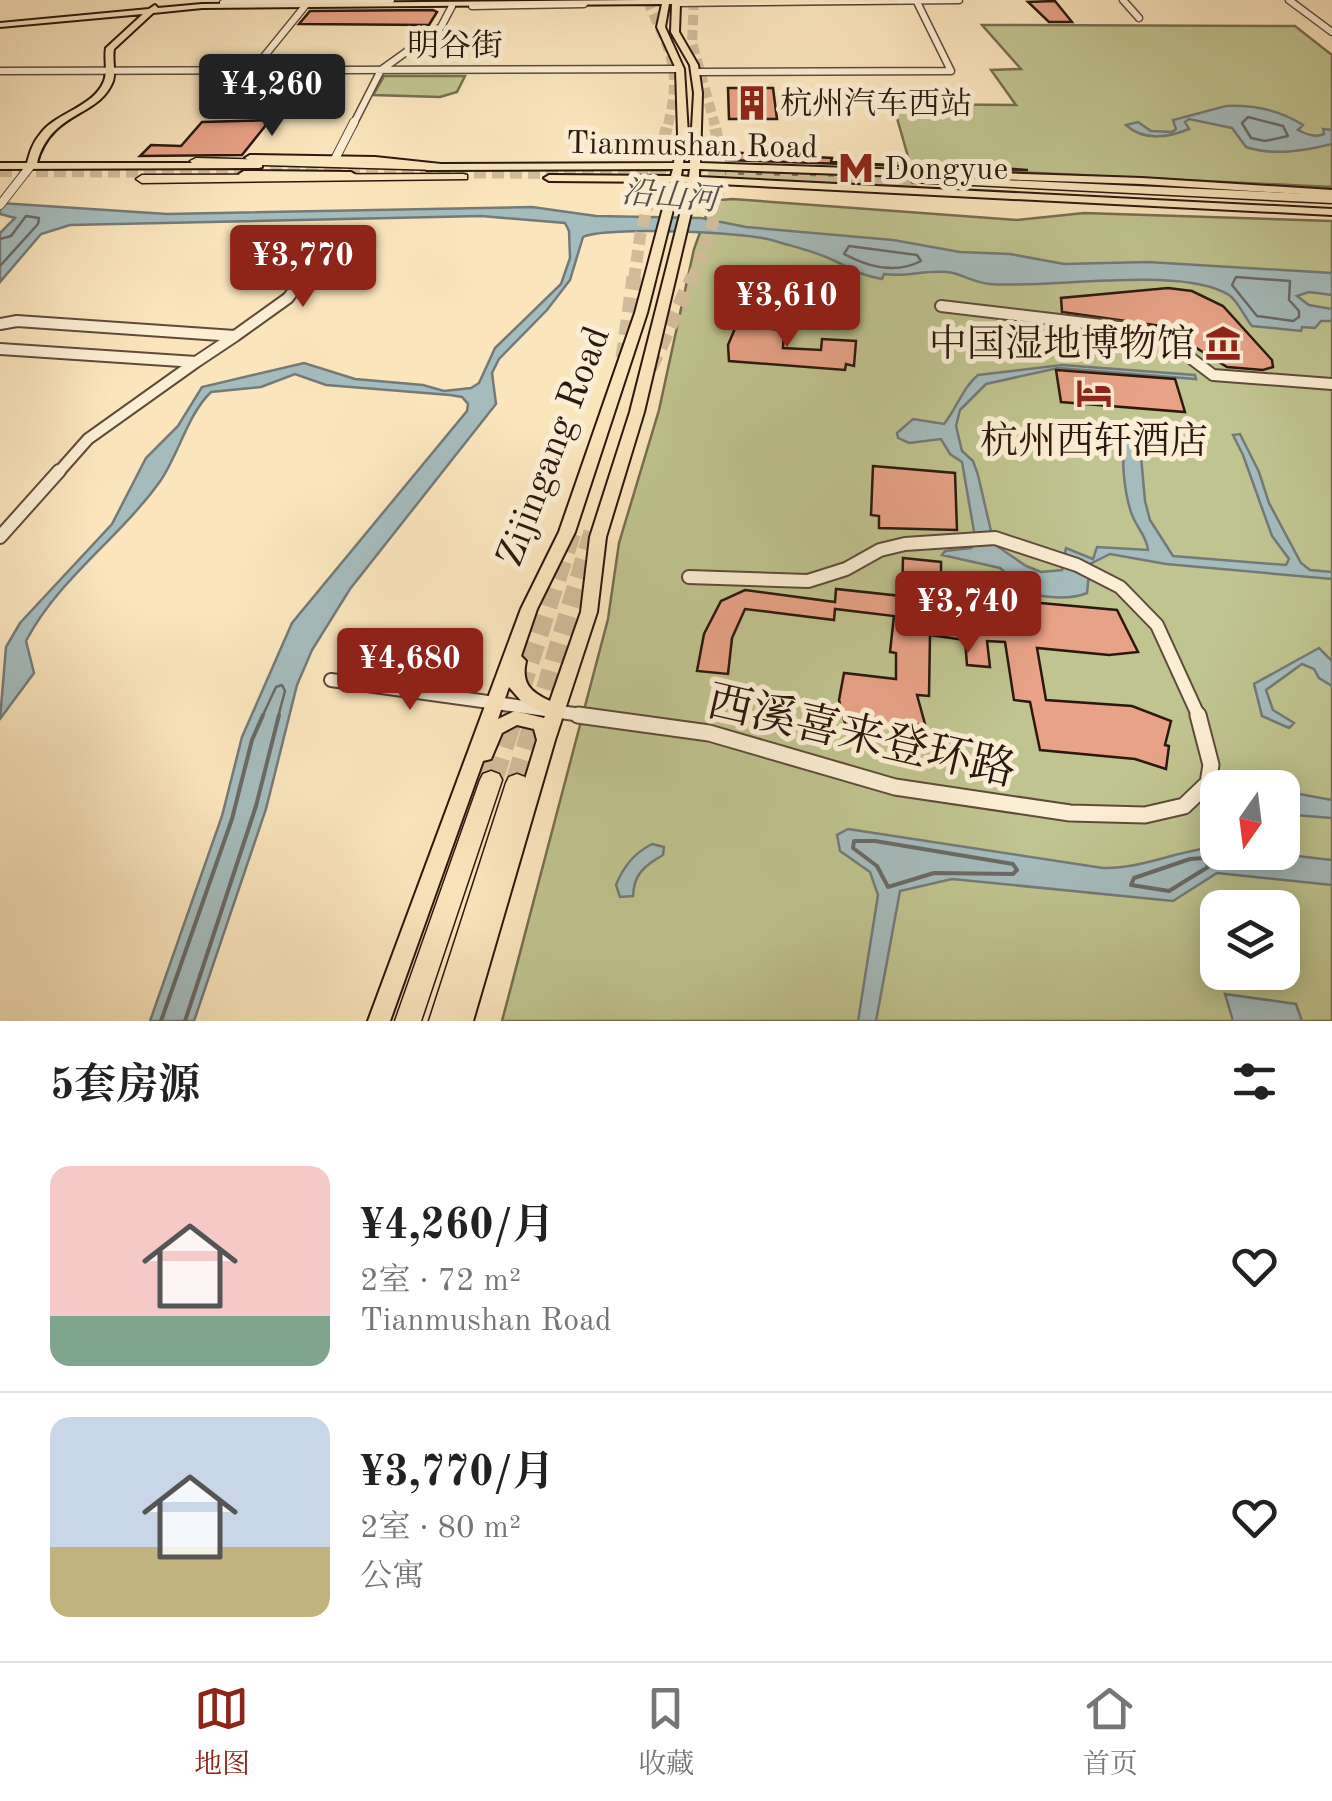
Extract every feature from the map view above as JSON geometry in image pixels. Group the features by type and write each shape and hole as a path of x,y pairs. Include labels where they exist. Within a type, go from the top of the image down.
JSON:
{"highway":[{"path":"196,161 466,172"},
{"path":"142,178 466,172"},
{"path":"1028,177 1332,202"},
{"path":"917,183 1332,202"},
{"path":"1036,197 1332,202"},
{"path":"408,1021 491,780"},
{"path":"442,1021 517,782"}],"main road":[{"path":"0,24 157,4 897,0"},
{"path":"30,168 38,139 105,88 110,48 157,4 668,1"},
{"name":"Zijingang Road","path":"379,1021 494,702 567,532 636,331 677,174 684,114 680,69 661,27 668,1"},
{"name":"Zijingang Road","path":"462,1021 546,740 589,612 598,537 642,393 687,216 694,180 695,72 675,32 668,1"},
{"name":"Tianmushan Road","path":"30,168 335,159 466,172"},
{"name":"Tianmushan Road","path":"73,164 466,172"},
{"name":"Tianmushan Road","path":"677,174 694,166 1028,177"},
{"name":"Tianmushan Road","path":"0,167 677,174 694,180 1036,197"},
{"path":"547,572 513,679 518,690 556,711"},
{"path":"386,999 495,729 515,718 531,719 542,724 546,740"}],"street":[{"path":"224,3 391,0"},
{"path":"668,1 959,0"},
{"path":"1123,0 1139,18"},
{"path":"1289,0 1332,32"},
{"path":"695,72 951,71 917,2"},
{"path":"157,4 586,4"},
{"path":"253,70 305,6"},
{"path":"335,159 381,70 441,27 452,6"},
{"name":"明谷街","path":"0,71 680,69"},
{"path":"3,202 30,168"},
{"path":"0,538 88,439 288,298 331,242"},
{"path":"942,306 1144,330 1172,344 1213,375 1332,384"},
{"path":"0,324 18,321 235,336"},
{"path":"0,348 196,362"},
{"name":"西溪喜来登环路","path":"331,680 709,734 849,776 1004,805 1070,813 1145,815 1184,806 1208,784 1209,746 1156,625 1132,596 1102,576 995,538 966,538 880,550 846,570 808,581 689,578"}],"green space":[{"path":"982,25 1295,26 1332,55 1332,187 911,167 893,104 1016,105 991,70 1021,69"},
{"path":"384,76 465,76 457,92 440,97 373,95"},
{"path":"717,173 914,177 916,189 718,178"},
{"path":"732,199 1017,220 1084,213 1332,221 1332,1021 502,1021 608,619 619,543 659,410 694,249 707,213 721,200"}],"water":[{"path":"1226,106 1275,112 1303,125 1298,130 1311,135 1324,134 1323,129 1332,130 1332,144 1267,151 1246,147 1232,128 1189,119 1185,122 1189,129 1165,136 1141,134 1126,125 1138,122 1151,131 1172,132 1176,129 1173,120"},
{"path":"0,203 167,214 532,207 596,216 701,218 746,227 893,240 1064,264 1148,262 1332,273 1332,295 1309,292 1297,296 1309,305 1332,309 1332,321 1321,321 1315,328 1302,327 1301,331 1252,326 1229,295 1180,281 1015,285 990,284 936,272 884,274 882,279 813,252 761,238 647,231 583,237 570,280 499,359 492,373 496,404 350,589 312,650 297,685 266,809 194,1021 150,1021 222,816 242,737 292,623 467,411 468,404 462,397 326,385 295,374 261,387 211,392 196,411 161,480 40,618 26,641 34,673 0,719 6,647 20,623 112,524 146,458 178,426 202,387 304,363 355,379 423,385 444,391 471,388 479,383 495,348 561,284 570,258 569,231 565,223 481,216 70,225 41,234 0,282 0,233 15,218 0,214"},
{"path":"1062,365 1195,375 1196,379 1058,368 986,384 960,410 956,426 962,451 973,461 978,475 994,544 1041,572 1062,570 1066,548 1093,559 1097,547 1148,550 1131,512 1125,485 1125,436 1133,428 1173,434 1168,438 1146,437 1141,456 1150,520 1173,556 1286,565 1289,559 1272,536 1233,435 1240,434 1269,503 1301,563 1310,570 1332,572 1332,579 1166,564 1110,554 1090,564 1087,593 1058,598 1007,590 1010,577 1000,568 942,555 945,551 971,548 976,543 962,462 950,454 941,439 909,443 898,438 897,433 913,419 944,424 978,375"},
{"path":"1319,648 1332,661 1332,686 1319,678 1314,669 1302,664 1266,690 1273,710 1294,723 1289,728 1262,716 1254,684"},
{"path":"1300,794 1332,800 1332,818 1300,815"},
{"path":"848,829 1103,868 1132,866 1200,850 1200,870 1300,870 1300,856 1332,860 1332,885 1217,873 1173,901 952,879 900,891 876,1021 858,1021 878,895 870,872 840,851 837,835"},
{"path":"652,844 664,847 663,855 641,871 633,896 620,897 616,885 622,872"},
{"path":"1225,994 1296,1004 1302,1021 1233,1021"}],"building":[{"path":"1055,1 1072,22 1049,22 1028,2"},
{"path":"310,11 437,12 429,25 299,24"},
{"name":"杭州汽车西站","path":"728,88 773,88 777,119 729,119"},
{"path":"270,120 242,155 140,156 151,145 181,146 202,122"},
{"path":"726,152 832,158 831,162 892,165 892,161 1028,170 726,160"},
{"name":"中国湿地博物馆","path":"1168,288 1192,291 1223,306 1272,360 1273,367 1227,367 1161,326 1062,312 1061,298"},
{"path":"736,326 784,330 783,348 821,350 822,339 856,341 854,366 846,364 845,370 729,361 728,345"},
{"name":"杭州西轩酒店","path":"1056,370 1175,379 1185,412 1061,402"},
{"path":"873,466 955,473 957,530 879,528 879,516 871,515"},
{"path":"903,558 941,562 941,576 995,581 996,599 1117,610 1138,652 1109,655 1037,648 1046,700 1132,706 1171,721 1165,745 1169,746 1166,769 1135,759 1040,750 1030,702 1014,700 1005,642 987,641 990,667 967,665 965,640 930,635 929,696 917,695 925,724 846,727 839,700 844,673 896,679 896,653 890,652 894,616 835,609 834,620 745,609 732,638 728,674 697,671 704,634 721,601 745,590 835,602 836,589 902,596","holes":["952,596 991,600 992,618 953,614"]}],"tunnel":[{"path":"647,0 674,74 668,125"},
{"path":"694,0 692,42 715,125"},
{"path":"655,174 668,122"},
{"path":"714,122 719,177"},
{"path":"252,168 341,168"},
{"path":"0,171 264,172"},
{"path":"330,172 655,174"},
{"path":"634,280 655,174"},
{"path":"655,174 719,177"},
{"path":"692,280 707,242 719,177"},
{"path":"719,177 917,185"},
{"path":"623,358 634,277"},
{"path":"650,368 693,277"},
{"path":"537,717 595,525"},
{"path":"512,717 574,526"},
{"path":"491,780 512,715"},
{"path":"517,783 538,715"}],"place":[{"name":"杭州汽车西站","path":"752,103"},
{"name":"Dongyue","path":"856,168"},
{"name":"中国湿地博物馆","path":"1223,343"},
{"name":"杭州西轩酒店","path":"1094,393"}],"water label":[{"name":"沿山河","path":"670,195"}]}
